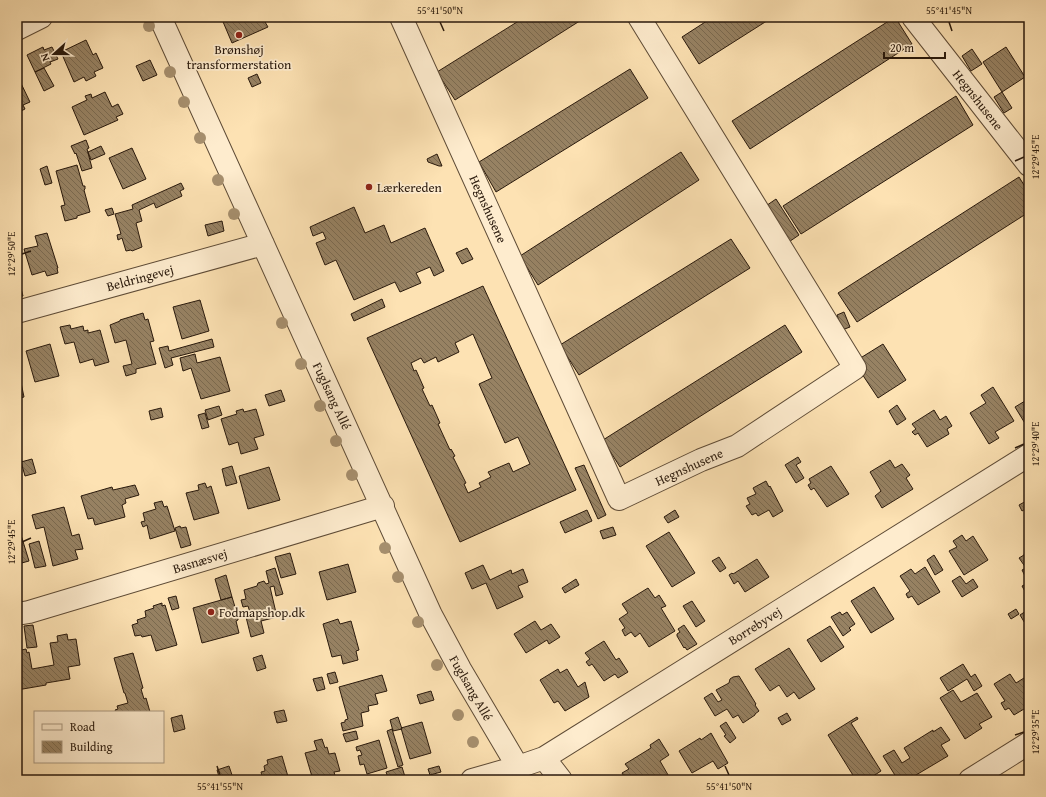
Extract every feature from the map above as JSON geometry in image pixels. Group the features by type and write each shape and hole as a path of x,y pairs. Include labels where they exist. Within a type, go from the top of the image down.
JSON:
{"street":[{"path":"17,29 41,17"},
{"name":"Fuglsang Allé","path":"160,17 383,506 431,615 460,669 518,767"},
{"name":"Hegnshusene","path":"401,17 619,499 700,460 737,446 855,368 638,17"},
{"name":"Hegnshusene","path":"913,17 1029,165"},
{"name":"Beldringevej","path":"17,312 263,244"},
{"name":"Borrebyvej","path":"472,780 544,758 1029,455"},
{"name":"Basnæsvej","path":"17,614 44,608 383,506"},
{"path":"970,780 1029,743"},
{"path":"544,758 561,780"}],"building":[{"name":"Brønshøj transformerstation","path":"221,17 277,17 265,22 268,27 232,43"},
{"path":"525,17 586,17 455,100 437,72"},
{"path":"713,17 773,17 699,64 682,37"},
{"path":"895,17 912,44 750,149 732,121"},
{"path":"86,40 93,55 96,53 103,68 94,72 96,76 86,81 84,77 74,82 61,52"},
{"path":"43,47 44,50 52,47 58,59 50,62 51,64 35,72 27,55"},
{"path":"1006,47 1025,77 1002,92 983,62"},
{"path":"972,49 982,64 971,71 962,56"},
{"path":"150,60 157,75 143,81 136,66"},
{"path":"44,68 54,86 44,91 35,72"},
{"path":"630,69 648,98 496,192 479,162"},
{"path":"257,74 261,83 252,87 248,78"},
{"path":"17,75 30,102 23,105 25,109 17,113"},
{"path":"105,92 112,107 118,104 123,114 116,117 118,120 84,135 72,107 87,100 85,96 91,94 92,98"},
{"path":"1002,92 1012,108 1004,113 994,97"},
{"path":"956,96 973,125 801,234 783,206"},
{"path":"86,140 89,148 87,149 92,168 82,171 76,153 75,154 71,146"},
{"path":"101,146 105,154 91,160 88,152"},
{"path":"132,148 146,179 123,189 109,158"},
{"path":"681,152 699,180 538,285 520,256"},
{"path":"437,154 442,166 428,162 427,159"},
{"path":"77,165 83,186 85,186 84,190 90,212 77,216 77,218 65,221 61,206 65,205 56,171"},
{"path":"47,166 52,183 45,185 40,169"},
{"path":"1019,177 1029,193 1029,212 857,322 838,293"},
{"path":"181,183 184,189 180,191 182,196 156,208 154,203 139,210 142,221 136,223 142,247 132,251 126,251 122,238 118,240 117,235 121,234 115,214 133,209 132,205"},
{"path":"776,199 799,235 783,246 760,210"},
{"path":"354,207 365,233 384,225 391,243 425,228 444,271 434,276 430,267 416,273 421,283 400,292 395,282 354,300 336,260 325,265 316,243 326,239 323,232 313,236 310,227"},
{"path":"112,208 114,214 108,216 105,210"},
{"path":"222,221 224,231 208,236 205,225"},
{"path":"47,233 58,268 58,273 47,276 45,271 32,275 24,249 38,246 35,236"},
{"path":"731,239 750,268 579,375 560,345"},
{"path":"467,248 473,259 462,264 456,253"},
{"path":"17,274 23,296 17,297"},
{"path":"483,286 576,490 460,542 367,338","holes":["473,334 492,378 479,384 505,443 518,437 530,464 513,472 509,463 488,472 491,477 479,483 481,487 468,493 464,484 466,483 453,457 455,456 451,449 450,450 438,424 440,423 432,405 430,406 422,389 424,388 416,370 414,371 411,363 421,358 424,363 436,357 438,362 459,352 455,343"]},
{"path":"382,299 385,307 354,321 351,314"},
{"path":"200,300 209,331 182,339 173,307"},
{"path":"844,312 850,327 842,330 837,315"},
{"path":"143,313 145,320 148,319 154,341 150,342 156,364 136,369 136,373 126,376 123,366 132,364 126,340 115,343 110,325 120,320"},
{"path":"70,325 71,329 83,326 84,331 88,330 88,333 100,330 109,362 95,366 93,359 80,363 74,342 65,344 60,327"},
{"path":"785,325 802,352 620,467 603,440"},
{"path":"212,339 214,347 171,358 173,365 165,368 159,348 168,346 169,351"},
{"path":"50,344 59,376 35,382 26,351"},
{"path":"883,344 906,380 878,398 854,362"},
{"path":"195,354 197,363 220,357 230,391 201,399 191,368 183,371 180,358"},
{"path":"17,373 19,373 24,397 17,399"},
{"path":"993,387 1014,421 995,432 999,438 989,444 970,413 986,403 981,395"},
{"path":"281,390 285,401 269,406 265,395"},
{"path":"1025,401 1029,407 1029,423 1026,425 1015,407"},
{"path":"897,405 906,419 897,425 889,411"},
{"path":"219,406 222,415 208,420 205,410"},
{"path":"161,408 163,417 151,420 149,411"},
{"path":"243,409 244,412 256,409 264,435 254,438 258,449 241,454 238,442 229,445 221,419 237,414 236,411"},
{"path":"934,410 940,420 946,416 952,426 947,429 949,434 927,447 918,433 915,435 912,432 916,429 912,424"},
{"path":"205,413 209,427 202,429 198,415"},
{"path":"798,457 801,462 796,465 804,478 796,483 785,465"},
{"path":"32,459 36,473 25,476 21,462"},
{"path":"890,460 895,468 902,464 910,475 906,478 913,489 882,508 875,496 881,491 870,472"},
{"path":"584,465 606,515 598,519 575,468"},
{"path":"232,466 237,483 226,486 222,469"},
{"path":"831,466 849,494 827,507 814,488 811,490 808,485 811,483 809,479"},
{"path":"269,467 280,500 248,509 239,476"},
{"path":"766,481 783,511 773,517 769,510 758,516 756,513 752,515 746,506 750,504 747,498 756,494 753,488"},
{"path":"205,483 207,488 211,486 219,513 194,520 186,493 199,490 198,485"},
{"path":"135,485 139,495 125,499 126,503 122,505 125,517 95,525 93,518 88,519 81,496 112,487 113,490"},
{"path":"1028,500 1029,507 1022,511 1019,505"},
{"path":"162,501 164,507 167,506 175,531 150,539 147,525 143,527 141,522 145,521 143,513 156,509 154,503"},
{"path":"64,507 72,536 79,534 83,549 75,550 78,559 53,566 44,527 36,529 32,515"},
{"path":"587,510 592,521 565,533 560,522"},
{"path":"675,510 679,517 668,523 664,517"},
{"path":"180,526 181,528 186,527 191,545 181,548 175,528"},
{"path":"613,527 616,535 603,539 600,531"},
{"path":"669,532 695,573 672,587 646,546"},
{"path":"21,535 29,561 18,564 17,566 17,536"},
{"path":"962,535 966,541 973,536 988,560 964,575 949,551 957,547 953,541"},
{"path":"39,541 46,566 35,568 29,544"},
{"path":"1029,549 1029,579 1027,580 1022,570 1026,568 1019,558"},
{"path":"290,553 296,574 281,578 275,557"},
{"path":"934,555 943,570 935,575 927,560"},
{"path":"719,557 726,568 720,572 712,561"},
{"path":"757,559 769,577 745,592 738,581 734,584 729,575"},
{"path":"348,564 356,592 327,600 319,572"},
{"path":"483,565 490,580 511,570 512,574 523,569 528,582 518,586 523,597 497,609 486,583 472,589 465,573"},
{"path":"925,567 940,592 918,605 912,596 908,598 906,594 910,591 900,576 911,569 915,574"},
{"path":"275,568 283,594 276,596 274,586 270,587 277,617 261,621 264,633 251,637 246,617 251,616 248,606 243,607 241,600 246,599 244,590 257,586 258,583 264,581 266,584 269,583 266,571"},
{"path":"226,575 232,597 221,600 215,579"},
{"path":"960,576 966,584 973,579 978,587 962,597 952,581"},
{"path":"576,579 579,585 565,593 562,588"},
{"path":"1028,583 1029,597 1022,586"},
{"path":"874,587 894,619 871,633 851,601"},
{"path":"648,588 655,598 659,595 666,606 661,608 675,631 649,647 640,633 635,637 631,632 625,636 622,630 625,628 619,619 628,613 622,604"},
{"path":"176,596 179,608 172,610 168,598"},
{"path":"232,597 238,617 238,620 236,621 239,633 202,643 193,608"},
{"path":"692,601 705,621 696,627 683,606"},
{"path":"162,603 162,606 165,605 177,645 156,651 151,635 142,637 141,635 135,636 132,625 138,623 137,620 146,617 145,611"},
{"path":"1016,609 1019,614 1011,619 1008,614"},
{"path":"1029,609 1029,630 1020,615"},
{"path":"840,612 842,615 847,612 855,624 849,628 851,630 843,636 831,617"},
{"path":"338,619 340,624 351,621 359,650 356,651 358,660 343,664 341,655 332,657 323,624"},
{"path":"535,621 541,630 551,624 560,637 549,644 547,640 526,653 514,634"},
{"path":"33,625 37,647 27,648 24,626"},
{"path":"684,625 697,644 687,650 685,647 684,648 677,636 680,632 678,629"},
{"path":"830,626 844,647 821,662 807,640"},
{"path":"67,634 68,640 76,639 80,665 68,667 70,679 17,690 17,651 26,649 27,653 29,652 32,669 54,665 50,643 58,642 57,636"},
{"path":"604,641 616,660 619,658 628,672 618,678 615,674 604,681 592,664 589,666 586,662 590,659 585,653"},
{"path":"789,648 815,689 799,699 794,692 787,697 779,685 770,691 755,669"},
{"path":"133,653 143,688 141,689 144,699 146,698 150,711 116,711 118,709 117,706 128,703 114,658"},
{"path":"262,655 266,668 257,671 253,658"},
{"path":"963,664 971,677 975,674 982,686 974,691 967,679 948,691 940,678"},
{"path":"558,669 560,673 567,669 578,687 585,682 589,697 565,711 558,701 554,703 540,680"},
{"path":"335,672 338,682 330,684 327,674"},
{"path":"1010,674 1016,683 1024,678 1029,686 1029,706 1014,715 1009,708 1005,710 1001,703 1005,701 994,684"},
{"path":"382,675 387,691 375,694 378,704 368,706 369,711 361,713 363,726 343,731 341,723 348,719 339,687"},
{"path":"739,676 759,711 743,723 738,715 733,718 727,709 715,716 704,698 712,693 718,702 722,700 716,690 729,683 730,679 733,677"},
{"path":"322,677 325,689 317,691 313,679"},
{"path":"953,690 961,702 977,693 992,717 979,724 982,728 965,739 940,698"},
{"path":"431,691 434,700 420,704 417,695"},
{"path":"284,710 287,721 277,723 274,712"},
{"path":"787,713 791,720 782,725 778,718"},
{"path":"182,715 185,729 174,732 171,718"},
{"path":"398,717 402,729 393,731 390,720"},
{"path":"857,717 858,719 851,723 881,771 867,780 856,780 828,735"},
{"path":"422,722 431,753 410,759 401,728"},
{"path":"726,722 736,738 730,743 724,736 726,735 720,726"},
{"path":"941,727 950,740 941,745 948,756 911,778 913,780 898,780 883,756 894,750 902,763 910,758 904,748 933,730 933,732"},
{"path":"392,729 403,765 398,767 387,731"},
{"path":"356,731 358,739 346,742 343,734"},
{"path":"711,733 728,763 718,769 713,761 692,773 679,751"},
{"path":"322,739 329,754 335,753 340,771 334,772 336,779 313,780 305,753 317,750 314,741"},
{"path":"659,739 669,755 660,761 671,780 626,780 622,773 629,769 625,764 651,748 650,745"},
{"path":"379,740 387,768 367,774 364,764 360,765 358,756 362,755 360,750 357,751 356,747"},
{"path":"282,756 289,780 263,780 261,772 265,771 264,766 268,764 267,760"},
{"path":"229,766 233,778 239,776 240,780 220,780 217,770"},
{"path":"439,766 441,772 430,775 428,769"},
{"path":"402,767 406,780 389,780 386,772"}],"place":[{"name":"Brønshøj transformerstation","path":"239,35"},
{"name":"Lærkereden","path":"369,187"},
{"name":"Fodmapshop.dk","path":"211,612"}]}
